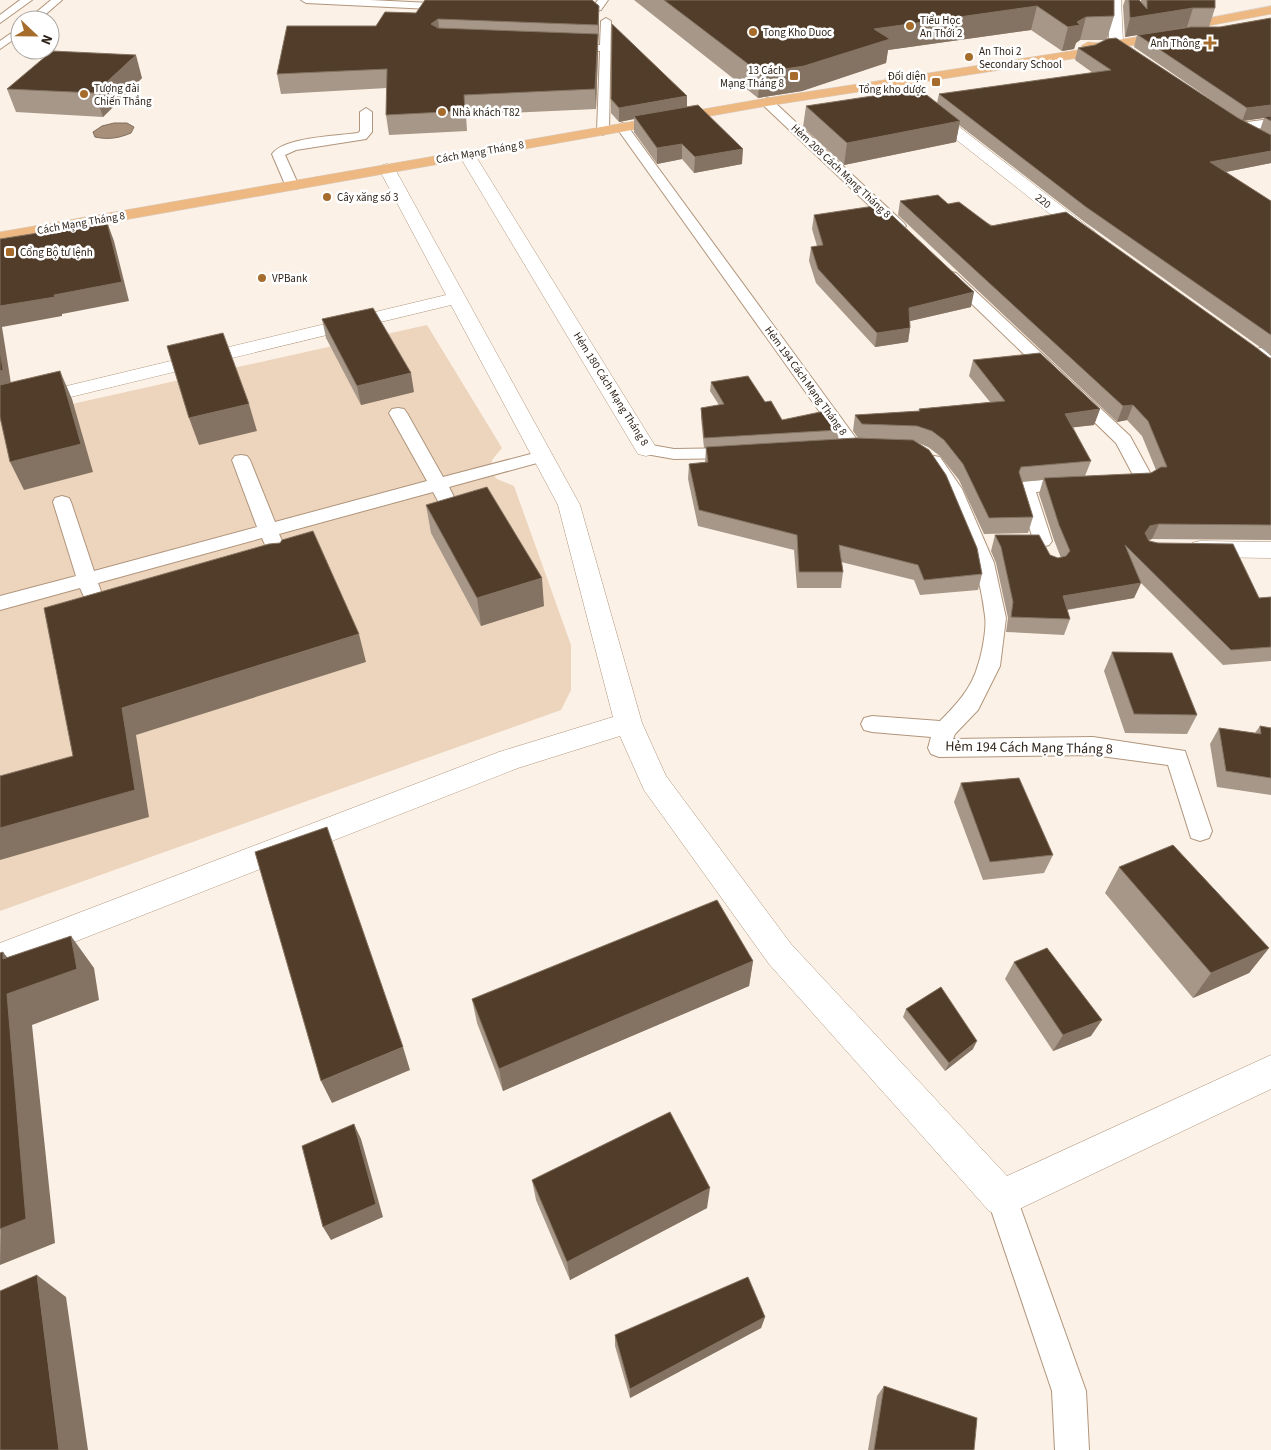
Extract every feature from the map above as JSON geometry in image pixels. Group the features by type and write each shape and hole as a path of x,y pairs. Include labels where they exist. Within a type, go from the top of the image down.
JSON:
{"highway":[{"name":"Cách Mạng Tháng 8","path":"1187,33 1198,24 1271,10"},
{"name":"Cách Mạng Tháng 8","path":"0,237 891,81 979,70 1091,52 1098,47 1116,44 1187,33 1215,33 1271,22"}],"street":[{"path":"1115,0 1116,44 1157,72"},
{"name":"220","path":"891,81 1067,220 1106,248"},
{"path":"1235,125 1263,141"},
{"name":"Hẻm 180 Cách Mạng Tháng 8","path":"467,155 646,448"},
{"path":"387,169 569,505 628,723 654,782 780,954 1002,1198 1271,1072"},
{"path":"0,408 457,298"},
{"path":"1240,343 1264,353 1271,368"},
{"path":"1182,549 1271,550"},
{"path":"0,957 509,760 628,723"}],"lane":[{"path":"0,20 27,0"},
{"path":"44,10 57,0"},
{"path":"306,0 459,7"},
{"path":"560,12 587,11 597,8 603,0"},
{"path":"603,131 606,21"},
{"path":"0,46 10,38"},
{"path":"557,46 605,48"},
{"name":"Hẻm 208 Cách Mạng Tháng 8","path":"767,102 910,237"},
{"path":"292,186 278,154 284,149 294,146 362,136 366,132 366,112"},
{"path":"1235,125 1271,123"},
{"name":"Hẻm 194 Cách Mạng Tháng 8","path":"622,127 844,447 888,447"},
{"path":"938,264 1124,440 1145,480 1108,482"},
{"path":"398,413 455,514"},
{"name":"Hẻm 180 Cách Mạng Tháng 8","path":"646,448 674,454 750,453"},
{"name":"Hẻm 194 Cách Mạng Tháng 8","path":"923,452 943,472 986,543 984,564 996,618 989,666 970,704 945,730 939,748 1092,746 1177,756 1200,831"},
{"path":"0,603 542,456"},
{"path":"241,460 281,564"},
{"path":"1038,546 1025,487 1090,483"},
{"path":"62,502 97,609"},
{"name":"Hẻm 194 Cách Mạng Tháng 8","path":"872,724 945,730"},
{"path":"1002,1198 1069,1391 1072,1450"}],"shaded area":[{"path":"114,123 127,123 134,127 131,133 118,137 95,137 93,132 102,126"},
{"path":"427,325 502,448 492,460 490,472 497,479 514,486 571,645 571,690 561,710 0,911 0,420"}],"building":[{"path":"425,0 592,0 599,6 598,25 438,19 431,24 438,28 598,34 595,89 464,95 465,111 386,115 387,69 277,74 287,26 376,26 385,12 416,13"},
{"path":"664,0 1114,0 1114,16 1086,17 1077,22 1080,25 1068,27 1037,6 874,29 890,39 804,66 760,73"},
{"path":"1129,0 1139,0 1147,9 1147,0 1215,0 1215,8 1193,8 1130,18"},
{"path":"1271,18 1271,105 1247,108 1138,35 1191,27 1220,27"},
{"path":"612,24 687,96 619,108 611,99"},
{"path":"1116,38 1238,118 1271,135 1271,151 1210,162 1271,201 1271,335 1086,207 939,94 1111,70 1078,48"},
{"path":"60,51 136,55 95,93 7,89 41,60 60,60"},
{"path":"919,89 960,121 847,143 806,106"},
{"path":"698,105 743,149 695,157 682,144 657,148 634,116"},
{"path":"1271,116 1271,121 1264,117"},
{"path":"938,195 948,204 959,202 991,226 1066,212 1271,359 1271,525 1159,524 1150,526 1145,533 1149,541 1158,543 1233,544 1259,598 1271,597 1271,647 1231,650 1125,545 1141,583 1063,596 1070,619 1011,617 1013,602 1001,547 995,535 1039,535 1050,555 1058,558 1066,556 1070,551 1059,525 1044,478 1151,473 1161,467 1167,467 1148,421 1133,405 1123,406 900,201"},
{"path":"881,205 974,292 909,308 910,328 877,333 818,269 811,247 823,245 814,215"},
{"path":"107,222 122,282 54,295 55,297 0,306 0,239"},
{"path":"373,308 411,373 357,386 322,319"},
{"path":"223,333 249,404 189,418 167,346"},
{"path":"0,350 3,370 0,371"},
{"path":"1040,353 1100,409 1065,414 1091,461 1021,467 1019,472 1033,517 989,518 963,464 944,440 932,431 917,426 862,424 855,415 920,411 919,409 1005,401 973,360"},
{"path":"60,371 81,444 10,462 0,417 0,385"},
{"path":"748,376 765,402 771,401 782,420 825,411 839,430 704,438 701,408 724,404 711,382"},
{"path":"856,438 913,440 929,450 946,475 977,548 982,574 924,580 918,565 839,545 843,572 799,572 797,535 699,510 689,464 708,462 706,447"},
{"path":"487,487 542,578 477,598 426,505"},
{"path":"313,531 359,634 122,708 135,790 0,828 0,776 73,756 44,608 269,544 280,543 282,540"},
{"path":"1112,652 1172,653 1197,715 1134,714"},
{"path":"1260,726 1271,728 1271,778 1226,771 1219,728 1261,734"},
{"path":"1019,778 1053,855 990,862 961,783"},
{"path":"327,827 403,1047 321,1081 255,852"},
{"path":"1173,845 1269,948 1211,973 1119,867"},
{"path":"717,900 753,961 499,1069 472,999"},
{"path":"71,936 77,969 7,994 26,1219 0,1229 0,953 3,952 3,959"},
{"path":"1047,948 1102,1020 1063,1035 1014,962"},
{"path":"941,987 977,1041 949,1063 906,1009"},
{"path":"670,1112 710,1188 567,1262 532,1180"},
{"path":"354,1124 376,1204 323,1227 302,1146"},
{"path":"37,1275 59,1450 0,1450 0,1291"},
{"path":"748,1277 765,1317 630,1389 615,1335"},
{"path":"884,1386 977,1418 974,1450 874,1450"}],"place":[{"name":"Tiểu Học An Thới 2","path":"910,26"},
{"name":"Tong Kho Duoc","path":"753,32"},
{"name":"Anh Thông","path":"1210,43"},
{"name":"An Thoi 2 Secondary School","path":"969,57"},
{"name":"13 Cách Mạng Tháng 8","path":"794,76"},
{"name":"Đối diện Tổng kho dược","path":"936,82"},
{"name":"Tượng đài Chiến Thắng","path":"84,94"},
{"name":"Nhà khách T82","path":"442,112"},
{"name":"Cây xăng số 3","path":"327,197"},
{"name":"Cổng Bộ tư lệnh","path":"10,252"},
{"name":"VPBank","path":"262,278"}]}
